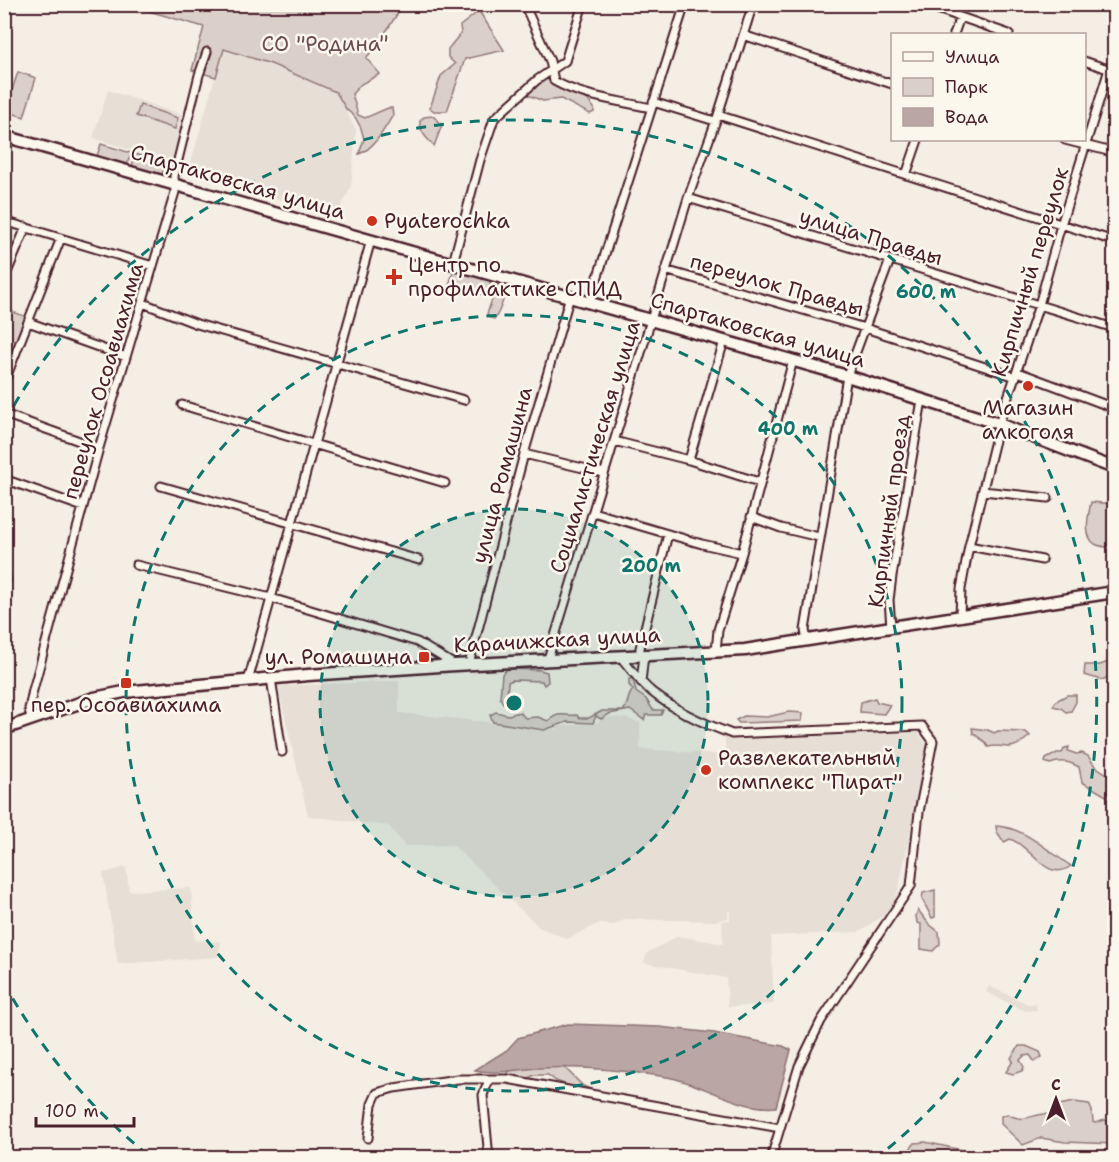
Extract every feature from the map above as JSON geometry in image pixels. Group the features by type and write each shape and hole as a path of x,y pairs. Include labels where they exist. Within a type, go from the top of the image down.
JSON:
{"street":[{"path":"525,4 550,61 554,81 562,85 716,118 906,175 1114,242"},
{"path":"453,263 480,160 494,119 537,80 565,61 583,4"},
{"path":"590,301 685,4"},
{"name":"Социалистическая улица","path":"548,659 665,270 753,4"},
{"path":"923,4 1006,33"},
{"path":"954,33 960,17"},
{"path":"743,35 891,84"},
{"name":"переулок Осоавиахима","path":"31,719 29,710 33,690 99,448 175,192 174,176 199,75 207,52"},
{"name":"Кирпичный переулок","path":"960,616 961,589 969,546 999,424 1039,305 1085,146 1114,61"},
{"path":"1086,62 1112,70"},
{"name":"Спартаковская улица","path":"4,136 847,376 999,424 1114,468"},
{"path":"906,175 918,141"},
{"path":"1068,141 1108,151"},
{"name":"улица Правды","path":"688,198 1114,328"},
{"path":"4,221 153,266"},
{"path":"4,280 26,227"},
{"path":"4,383 61,238"},
{"path":"248,681 371,240"},
{"path":"807,641 805,630 819,537 847,376 890,260"},
{"name":"переулок Правды","path":"665,270 1017,374 1114,408"},
{"name":"улица Ромашина","path":"469,664 524,454 570,296"},
{"path":"143,303 197,324 464,400"},
{"path":"28,322 126,357"},
{"path":"689,460 724,341"},
{"path":"716,652 718,630 742,553 793,360"},
{"name":"Кирпичный проезд","path":"891,627 889,600 892,576 922,400"},
{"path":"183,405 445,483"},
{"path":"4,414 99,448"},
{"path":"614,441 689,460 759,482"},
{"path":"524,454 604,473"},
{"path":"4,479 84,507"},
{"path":"161,486 419,560"},
{"path":"983,491 1048,498"},
{"path":"593,512 702,544 742,553"},
{"path":"751,517 781,528 819,537"},
{"path":"641,682 640,648 668,534"},
{"path":"969,546 1042,560"},
{"path":"136,565 271,598 417,642 455,665"},
{"path":"4,569 4,587"},
{"name":"Карачижская улица","path":"4,729 94,698 124,692 271,678 469,664 745,650 1114,592"},
{"path":"620,656 654,694 703,723 732,734 922,726 933,741 919,812 911,886 821,1021 799,1066 771,1158"},
{"path":"271,678 282,752"},
{"path":"368,1138 372,1104 376,1093 448,1080 507,1079 780,1128"},
{"path":"489,1080 483,1095 489,1158"}],"shaded area":[{"path":"223,49 271,64 336,92 356,130 351,186 338,214 271,197 267,193 198,173 199,168 190,166"},
{"path":"108,90 186,116 173,163 93,138"},
{"path":"399,681 399,713 556,729 558,726 594,724 605,717 627,718 640,723 640,749 725,755 725,738 918,732 928,748 899,887 892,910 859,932 771,936 774,1004 728,1007 726,978 644,963 647,953 678,936 723,944 722,921 730,920 730,910 728,918 715,921 626,919 615,925 598,924 567,939 539,927 453,845 405,846 389,826 308,816 278,686"},
{"path":"126,867 129,891 191,888 195,940 221,942 218,957 118,964 103,873"},
{"path":"989,986 1028,1004 1036,1003 1037,1010 1025,1011 986,992"}],"green space":[{"name":"СО \"Родина\"","path":"128,5 403,5 378,44 366,58 380,74 361,84 352,94 358,115 365,118 392,108 393,115 370,148 359,154 364,139 361,128 336,92 271,64 224,49 216,77 192,70 204,27"},
{"path":"479,11 504,50 465,59 447,111 434,111 430,108 441,76 455,64 448,57 448,49 461,33 460,26"},
{"path":"18,72 36,78 24,117 5,111"},
{"path":"547,79 587,99 594,108 594,112 590,114 561,99 543,101 528,95 528,92 540,81"},
{"path":"140,105 178,118 175,129 136,116"},
{"path":"433,116 442,125 434,146 424,135 420,125 424,117"},
{"path":"101,144 131,153 127,165 97,156"},
{"path":"135,154 165,163 162,175 132,166"},
{"path":"454,269 491,280 488,296 449,285"},
{"path":"498,282 504,287 504,296 495,319 490,318 487,314"},
{"path":"4,309 27,317 9,361 5,359"},
{"path":"1091,502 1114,504 1114,548 1095,544 1091,540 1087,524"},
{"path":"1114,660 1114,674 1102,680 1084,675 1085,665 1100,665"},
{"path":"507,669 547,672 548,682 544,685 542,681 513,680 508,682 507,697 518,700 516,703 503,703 500,698 502,674"},
{"path":"633,678 636,692 646,699 653,710 663,710 661,715 646,715 644,720 630,710 609,714 601,719 596,716 593,723 567,722 544,730 493,722 490,715 496,712 508,715 520,712 525,718 538,717 548,721 559,715 589,718 602,711 623,711 633,690 629,685 629,679"},
{"path":"1067,695 1076,695 1076,702 1071,711 1066,712 1053,706 1056,701"},
{"path":"875,698 877,702 890,705 884,714 860,712 861,702"},
{"path":"789,712 803,713 802,721 739,723 736,720 744,716 767,717"},
{"path":"972,728 994,733 998,731 1026,732 1030,736 1013,746 988,747 973,733"},
{"path":"1069,747 1068,751 1088,756 1095,766 1110,776 1108,797 1082,782 1079,767 1072,763 1050,764 1045,762 1046,759 1062,753 1065,748"},
{"path":"996,826 1006,827 1026,835 1071,866 1062,870 1046,867 1018,843 1010,839 1004,842"},
{"path":"935,890 935,917 932,918 922,899 923,893"},
{"path":"918,910 939,932 940,944 933,951 921,949 921,924 917,923 916,916"},
{"path":"1019,1046 1026,1046 1040,1052 1042,1057 1034,1061 1030,1055 1024,1056 1020,1060 1024,1067 1022,1071 1013,1074 1006,1072 1013,1061 1011,1058"},
{"path":"542,1066 565,1068 583,1086 593,1090 570,1086 548,1075 534,1075 527,1079 506,1076 511,1069"},
{"path":"1074,1102 1089,1104 1093,1122 1105,1120 1114,1124 1114,1144 1065,1142 1041,1138 1023,1145 1001,1124 1001,1116 1007,1114 1021,1118 1041,1114 1055,1116 1059,1105"},
{"path":"925,1142 994,1157 888,1157 895,1154 900,1155 915,1143"}],"water":[{"path":"568,1024 659,1027 714,1033 783,1046 791,1050 776,1107 749,1105 681,1080 636,1073 570,1068 499,1072 475,1070 507,1050 518,1038"}],"place":[{"name":"Pyaterochka","path":"372,221"},
{"name":"Центр по профилактике СПИД","path":"394,277"},
{"name":"Магазин алкоголя","path":"1028,386"},
{"name":"ул. Ромашина","path":"424,657"},
{"name":"пер. Осоавиахима","path":"126,683"},
{"name":"Развлекательный комплекс \"Пират\"","path":"706,770"}]}
